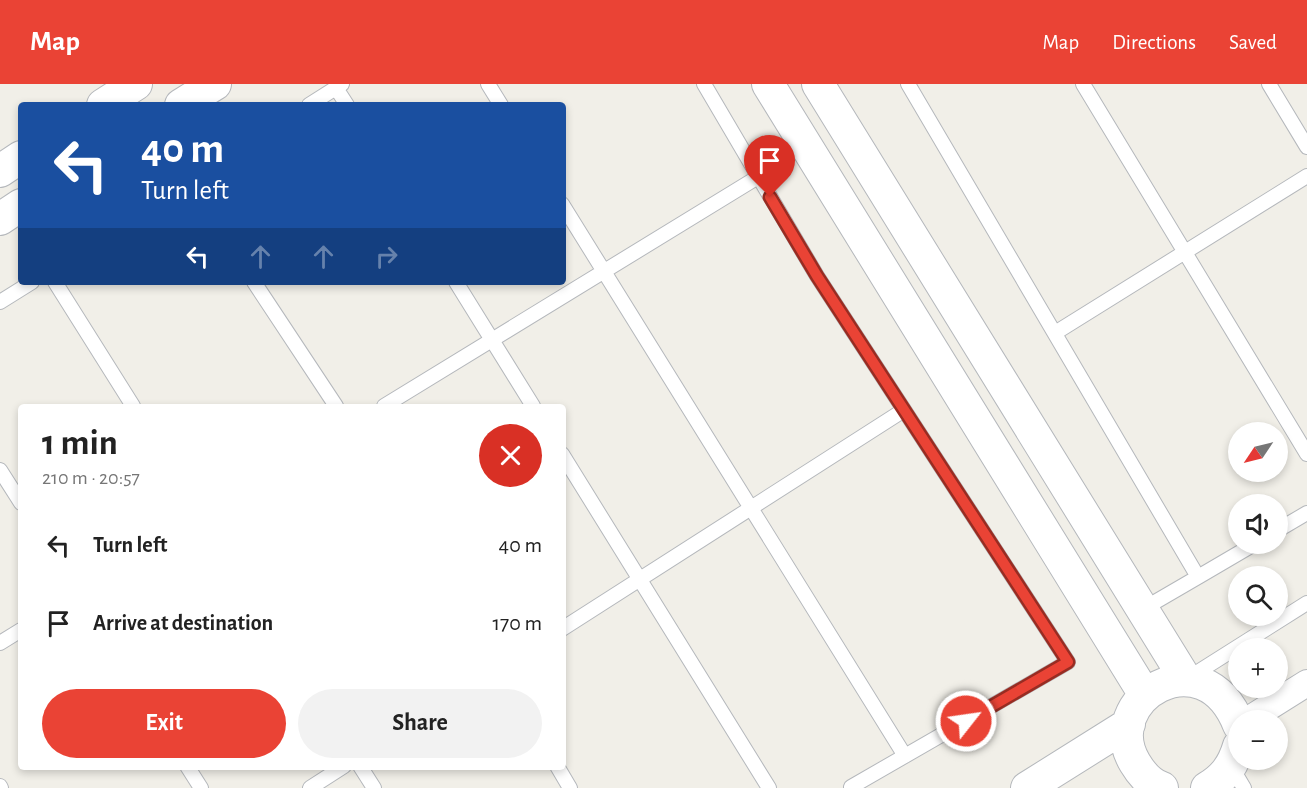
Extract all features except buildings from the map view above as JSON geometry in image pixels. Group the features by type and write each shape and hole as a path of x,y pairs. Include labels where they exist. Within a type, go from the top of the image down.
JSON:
{"street":[{"path":"109,102 136,84"},
{"path":"186,102 215,84"},
{"path":"768,84 1145,695"},
{"path":"818,84 1186,680"},
{"path":"0,171 18,160"},
{"path":"0,219 18,207"},
{"path":"1158,787 1141,773 1132,758 1128,741 1129,724 1133,712 1145,695 1167,682 1186,680 1204,684 1220,693 1233,710"},
{"path":"1264,710 1307,683"},
{"path":"1027,788 1129,724"},
{"path":"1206,788 1234,770"}],"lane":[{"path":"489,84 499,102"},
{"path":"704,84 817,276 1068,662 851,788"},
{"path":"908,84 1198,577"},
{"path":"1083,84 1307,454"},
{"path":"1269,84 1307,147"},
{"path":"314,102 339,86 346,102"},
{"path":"1055,333 1307,176"},
{"path":"387,404 758,177"},
{"path":"566,210 905,756"},
{"path":"0,302 27,285"},
{"path":"57,285 132,404"},
{"path":"256,285 335,404"},
{"path":"458,285 532,404"},
{"path":"566,626 904,410"},
{"path":"566,460 770,788"},
{"path":"0,470 18,498"},
{"path":"1288,524 1307,513"},
{"path":"1143,609 1237,554"},
{"path":"1186,680 1307,603"},
{"path":"0,643 18,632"},
{"path":"190,770 201,788"},
{"path":"310,788 338,770"},
{"path":"363,770 374,788"},
{"path":"559,770 570,788"}],"route":[{"path":"770,197 817,276 1068,662 966,721"}]}
